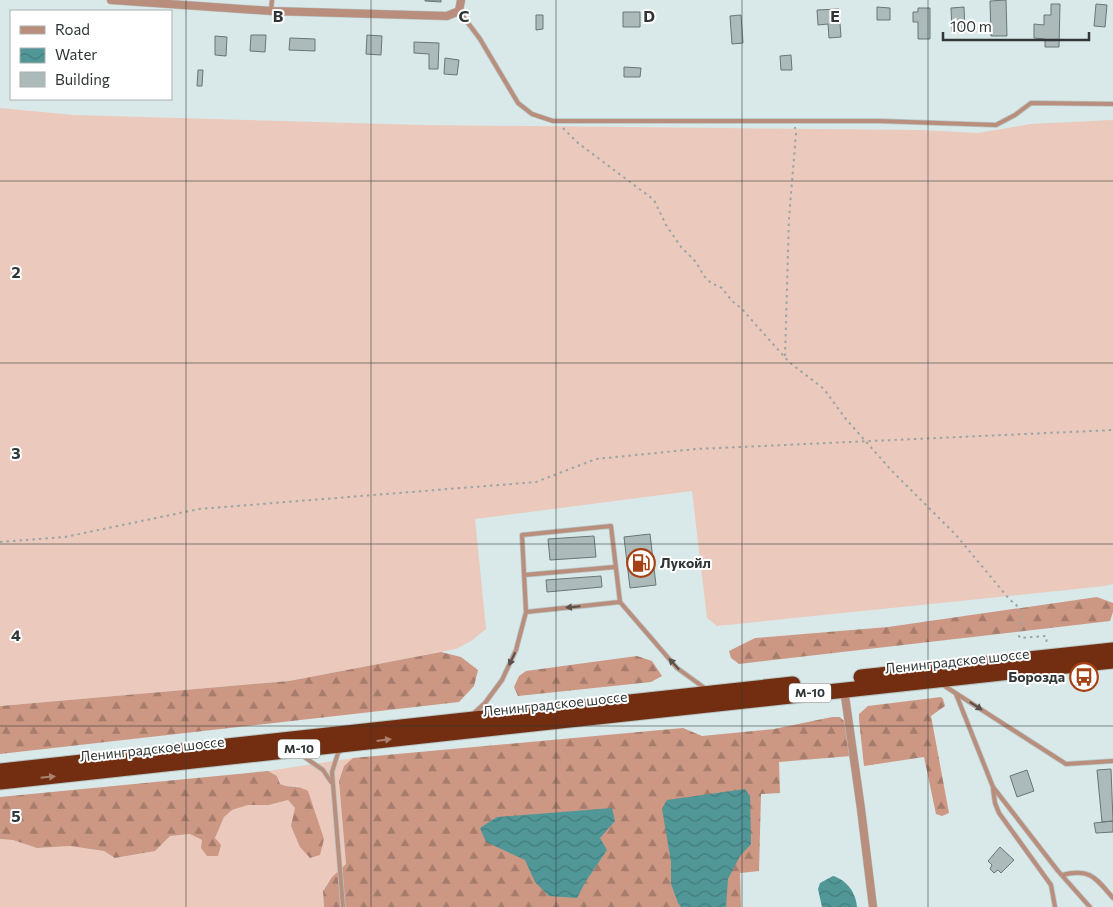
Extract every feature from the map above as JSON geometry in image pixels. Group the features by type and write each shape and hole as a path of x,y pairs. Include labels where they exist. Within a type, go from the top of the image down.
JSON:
{"highway":[{"name":"Ленинградское шоссе","path":"0,770 1113,650"},
{"name":"Ленинградское шоссе","path":"0,782 1113,661"}],"street":[{"path":"111,0 271,11 447,16 459,11 461,0"},
{"path":"844,689 873,907"}],"lane":[{"path":"271,11 272,0"},
{"path":"459,11 480,39 518,103 532,114 553,121 879,121 996,125 1015,115 1031,103 1113,104"},
{"path":"467,719 486,703 502,680 516,650 526,612 522,535 611,526 620,602 677,668 713,693"},
{"path":"524,575 616,568"},
{"path":"526,612 620,602"},
{"path":"934,680 1066,764 1113,761"},
{"path":"956,694 993,787 1062,875 1090,907"},
{"path":"343,907 332,772 338,754 347,744"},
{"path":"292,750 323,770 333,786"},
{"path":"993,787 995,803 999,813 1051,885 1055,907"},
{"path":"1062,875 1080,872 1088,874 1100,883 1113,898"}],"path":[{"path":"560,121 565,131 578,143 654,200 666,225 680,247 696,262 704,276 711,283 722,288 732,302 741,308 789,362 824,389 845,418 892,471 956,535 1010,600 1019,606 1022,614 1020,638 1046,636 1048,657"},
{"path":"785,356 789,218 796,134 794,122"},
{"path":"0,542 65,537 199,509 536,482 596,459 696,448 1113,430"}],"shaded area":[{"path":"0,108 73,115 421,125 920,130 978,133 1031,124 1113,120 1113,584 717,626 707,618 692,491 475,519 486,629 471,641 456,649 289,681 0,706"},
{"path":"353,758 344,766 339,781 346,864 332,877 323,890 324,907 0,907 0,839 13,840 37,848 70,846 104,851 115,858 155,851 170,836 190,834 202,840 215,838 224,817 232,810 248,805 269,805 288,800 295,808 300,847 298,786 288,787 280,784 277,776 268,771"}],"green space":[{"path":"1097,597 1113,603 1110,621 739,664 731,658 729,651 755,638 888,627"},
{"path":"441,652 461,657 478,670 474,686 459,702 0,754 0,706 289,681"},
{"path":"637,656 652,661 662,676 651,682 518,696 514,687 519,676 526,671"},
{"path":"941,697 945,706 931,716 949,813 942,816 936,814 924,757 864,766 859,720 859,714 868,706"},
{"path":"840,717 846,723 851,756 779,762 780,793 761,794 759,871 740,873 741,907 324,907 323,891 332,877 346,864 339,781 344,766 353,758 683,728 702,736 774,729"},
{"path":"268,771 277,776 280,784 308,791 324,839 320,855 310,858 300,847 291,826 295,808 288,800 269,805 248,805 232,810 224,817 215,838 221,845 218,856 207,856 201,848 202,840 190,834 170,836 155,851 115,858 104,851 70,846 37,848 13,840 0,839 0,797"}],"water":[{"path":"745,789 750,796 751,844 740,856 728,879 726,907 681,907 671,884 671,862 662,809 667,800"},
{"path":"612,808 615,821 600,838 607,850 577,898 549,896 535,882 525,860 486,842 480,828 497,817"},
{"path":"833,876 843,881 850,888 855,897 857,907 822,907 818,889 820,883"}],"building":[{"path":"441,0 441,2 425,1"},
{"path":"1006,0 1007,36 991,36 990,1"},
{"path":"1051,4 1060,4 1059,47 1045,47 1045,39 1034,38 1034,24 1044,25 1044,15 1051,15"},
{"path":"1096,4 1107,5 1105,27 1094,26"},
{"path":"877,7 890,8 890,20 877,20"},
{"path":"964,7 965,32 952,32 951,8"},
{"path":"918,8 930,8 930,39 918,39 918,22 913,22 913,12 918,12"},
{"path":"839,9 841,37 829,38 828,24 818,25 817,10"},
{"path":"623,12 640,12 640,27 623,27"},
{"path":"536,15 543,15 543,29 536,30"},
{"path":"741,15 743,43 732,44 730,16"},
{"path":"251,35 266,35 265,52 250,51"},
{"path":"367,35 382,36 381,55 366,54"},
{"path":"215,36 227,37 226,56 215,55"},
{"path":"290,38 315,39 315,51 289,50"},
{"path":"414,42 439,43 438,69 429,69 429,54 414,53"},
{"path":"791,55 792,70 781,70 780,56"},
{"path":"445,58 459,60 457,75 444,74"},
{"path":"624,67 641,68 640,77 624,77"},
{"path":"198,70 203,70 202,86 197,86"},
{"path":"650,534 656,585 630,588 624,537"},
{"path":"594,536 596,557 550,560 548,539"},
{"path":"601,576 602,587 547,592 546,580"},
{"path":"1111,769 1113,821 1102,822 1097,770"},
{"path":"1027,770 1034,791 1017,797 1010,776"},
{"path":"1113,821 1113,832 1096,833 1094,823"},
{"path":"1000,847 1014,860 1001,873 998,870 994,873 990,869 992,865 988,861"}],"place":[{"name":"Лукойл","path":"641,563"},
{"name":"Борозда","path":"1084,677"}]}
